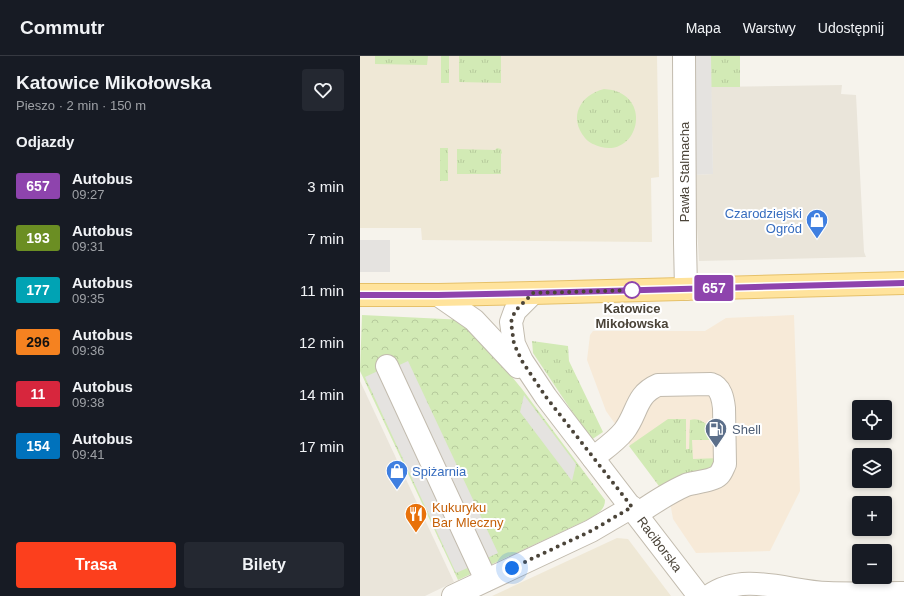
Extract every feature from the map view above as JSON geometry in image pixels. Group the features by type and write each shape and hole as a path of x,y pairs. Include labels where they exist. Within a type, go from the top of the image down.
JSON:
{"main road":[{"path":"360,294 438,295 904,283"}],"street":[{"name":"Pawła Stalmacha","path":"684,56 686,289"},
{"name":"Raciborska","path":"533,293 515,311 511,322 514,344 522,361 546,397 635,510 648,530 699,596"},
{"name":"Raciborska","path":"438,295 474,320 546,397"},
{"path":"387,366 486,580"},
{"path":"453,596 659,498 695,482 713,479 719,475 725,464 724,402 719,390 715,385 711,384 658,385 643,395 625,430 617,439 593,458"},
{"path":"709,596 717,590 742,584 778,586 827,593 904,593"}],"shaded area":[{"path":"360,56 657,56 659,177 651,178 652,242 422,240 421,228 360,228"},
{"path":"693,56 711,56 713,174 694,175"},
{"path":"842,85 841,94 856,95 864,252 866,257 699,261 694,175 713,174 711,87"},
{"path":"360,240 390,240 390,272 360,272"},
{"name":"Shell","path":"794,315 800,491 770,551 696,553 673,519 670,502 606,411 587,360 590,335 593,331 705,331 726,318"},
{"path":"408,361 498,553 483,560 393,368"},
{"path":"380,370 472,566 456,573 365,377"},
{"path":"360,381 454,582 425,596 360,596"},
{"path":"524,395 576,464 572,481 520,412"},
{"path":"617,538 628,539 671,596 492,596"}],"green space":[{"path":"375,56 428,56 427,65 375,64"},
{"path":"441,56 449,56 449,83 441,83"},
{"path":"459,56 501,56 501,83 459,82"},
{"path":"711,56 740,56 740,87 711,87"},
{"path":"604,89 620,93 630,101 635,111 636,123 632,134 625,143 614,148 601,147 588,141 580,130 577,122 579,108 583,102 589,96"},
{"path":"440,148 448,148 448,181 440,181"},
{"path":"497,148 501,149 502,153 501,174 457,174 457,149 495,150"},
{"path":"362,315 465,320 522,389 605,500 602,509 589,519 458,580 360,371"},
{"path":"532,341 568,346 569,361 603,432 591,440 533,353"},
{"path":"668,419 686,419 686,449 689,449 690,420 699,420 706,424 717,440 692,440 693,459 720,458 720,463 703,474 659,486 629,446"}],"bus line":[{"name":"657","path":"360,295 533,293 904,283"}],"place":[{"name":"Czarodziejski Ogród","path":"817,240"},
{"name":"Katowice Mikołowska","path":"632,290"},
{"name":"Shell","path":"716,448"},
{"name":"Spiżarnia","path":"397,490"},
{"name":"Kukuryku Bar Mleczny","path":"416,534"}],"route":[{"path":"512,568 591,531 632,507 546,397 522,361 514,344 511,322 515,311 533,293 638,290 632,290"}]}
